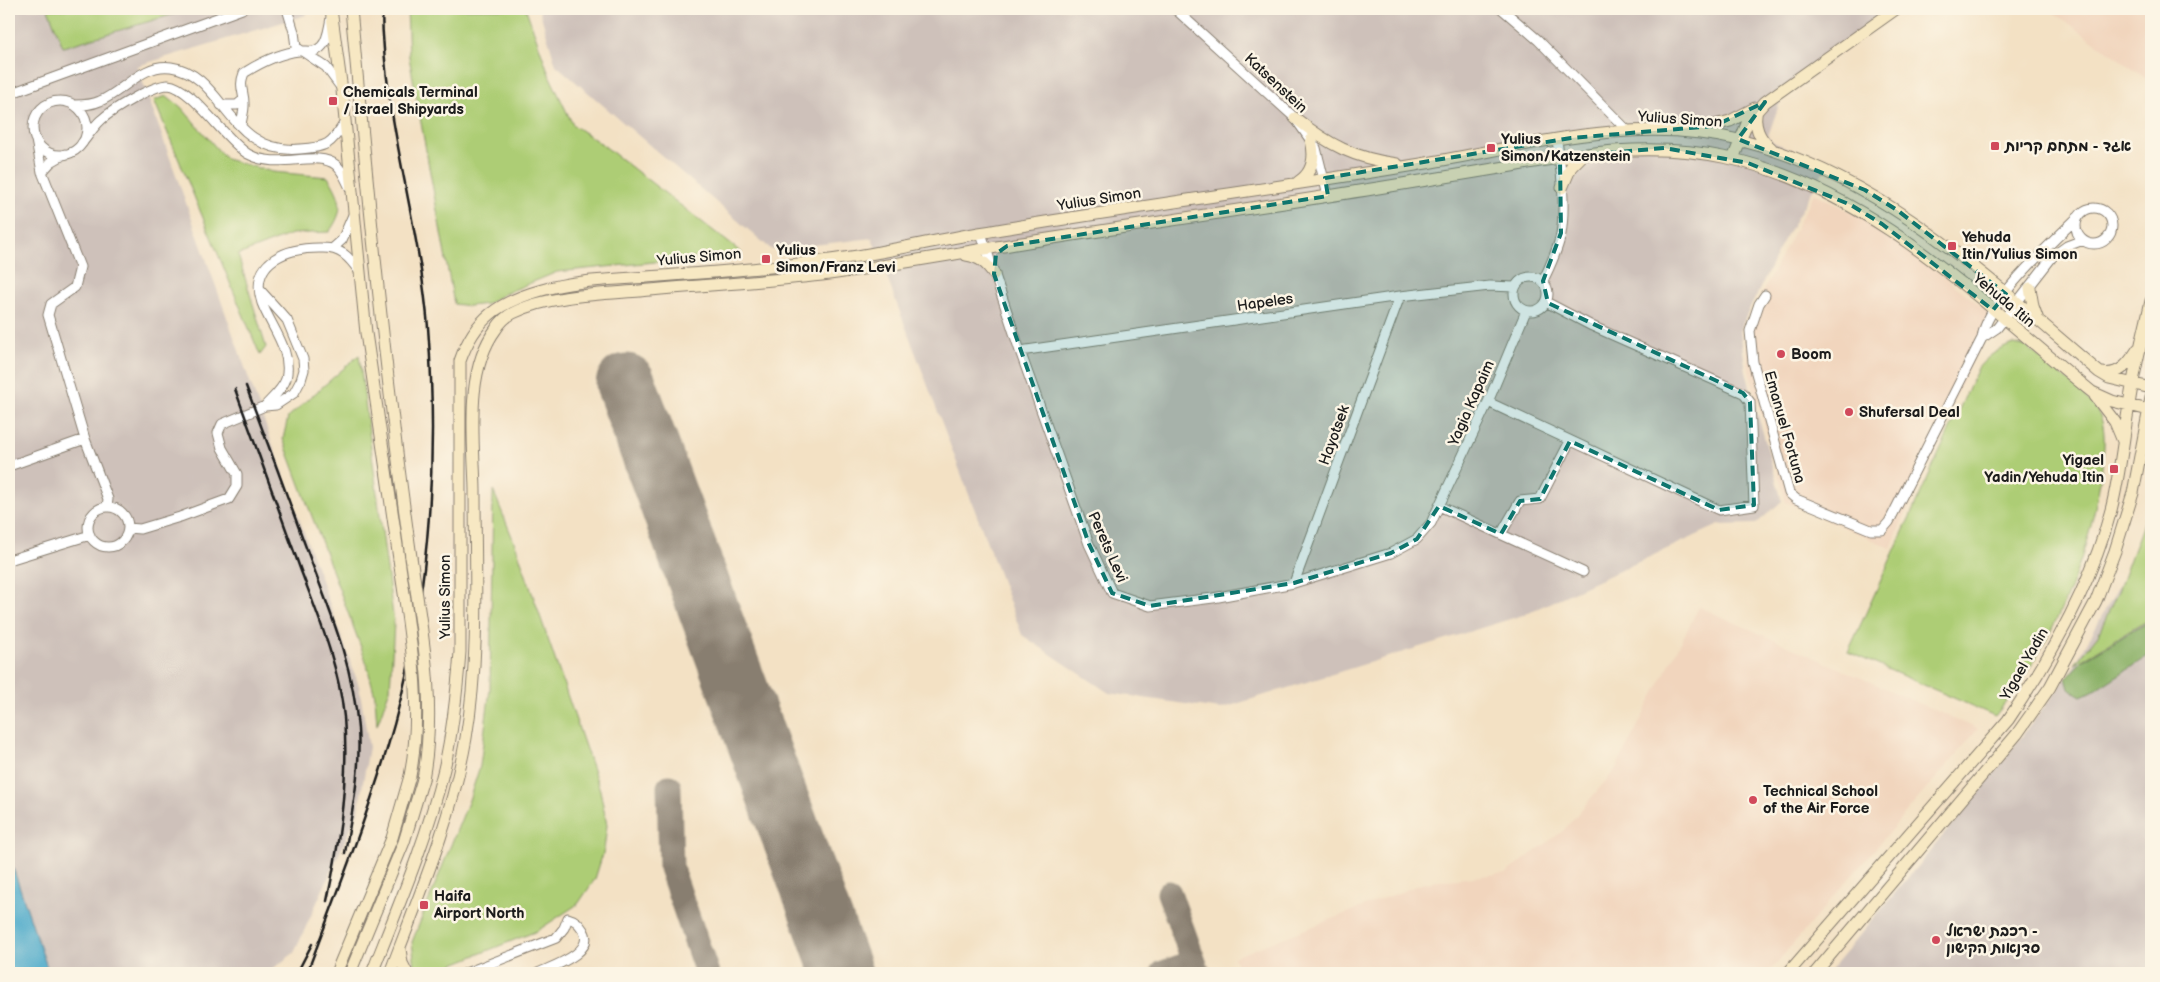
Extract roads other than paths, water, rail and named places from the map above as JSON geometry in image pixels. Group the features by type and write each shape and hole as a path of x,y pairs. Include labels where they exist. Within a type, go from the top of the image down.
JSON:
{"street":[{"path":"9,94 242,9"},
{"path":"286,9 294,32 296,47 326,67 342,90"},
{"path":"350,973 404,842 423,779 430,728 429,685 398,469 373,240 351,9"},
{"name":"Katsenstein","path":"1175,9 1295,118 1320,156 1328,196"},
{"path":"1502,9 1538,40 1628,131"},
{"name":"Yulius Simon","path":"390,973 448,815 466,736 476,652 475,381 480,359 496,329 504,319 514,312 554,300 824,274 986,250 1585,154 1626,149 1664,148 1733,159 1748,121 1765,102 1896,9"},
{"path":"241,127 241,116 244,107 241,81 244,73 273,58 300,51 314,52 323,46 331,12"},
{"path":"331,12 342,90 359,271 416,687 416,727 410,776 392,838 336,973"},
{"path":"107,507 108,498 85,439 48,315 51,304 75,287 80,267 42,172 33,131 34,122 42,108 58,101 74,105 86,105 100,101 147,71 170,67 182,70 197,79 241,127 266,147 289,150 325,146 334,139 345,122"},
{"path":"42,172 51,162 67,154 82,143 100,120 111,112 159,86 171,85 182,90 246,153 261,160 275,162 317,158 326,160 337,166 343,173 352,192"},
{"path":"221,105 237,105 243,100"},
{"path":"1681,132 1730,121 1765,102"},
{"path":"74,105 85,118 86,135 82,143"},
{"path":"1757,110 1756,121 1761,138 1772,149 1781,154"},
{"path":"1295,118 1326,142 1354,155 1412,166"},
{"name":"Yulius Simon","path":"372,973 397,910 431,812 443,770 455,709 460,652 460,361 466,345 484,318 508,303 547,288 598,281 804,263 856,256 981,233 1325,178 1412,166 1558,140 1628,131 1681,132 1739,140"},
{"path":"36,140 41,147 49,152 67,154"},
{"path":"1295,184 1306,176 1311,167 1313,153 1311,140"},
{"path":"1543,282 1555,254 1561,233 1562,188 1558,140"},
{"name":"Yehuda Itin","path":"1739,140 1781,154 1841,178 1897,210 1958,254 2099,372 2109,378 2151,388"},
{"path":"1562,188 1577,158 1585,154"},
{"name":"Yehuda Itin","path":"1733,159 1775,172 1851,205 1882,224 1925,256 2004,318 2092,392 2112,401 2150,410"},
{"path":"2087,209 2099,209 2109,216 2111,222 2110,234 2101,242 2089,243 2083,240 2077,232 2078,217 2087,209"},
{"path":"333,248 342,240 354,213"},
{"name":"Emanuel Fortuna","path":"1765,294 1759,304 1750,331 1753,362 1789,493 1796,498 1871,530 1882,530 1889,522 1982,338 1983,329 1993,310 2033,262 2078,217"},
{"name":"Perets Levi","path":"981,233 1020,351 1088,544 1112,593 1150,606 1214,598 1294,583 1391,553 1417,539 1431,523 1439,506"},
{"name":"Emanuel Fortuna","path":"1982,338 1990,334 2030,288 2053,256 2068,246 2083,240"},
{"path":"994,274 996,254 1007,246"},
{"path":"265,406 286,380 286,368 284,350 262,302 260,290 264,269 271,260 297,250 314,247 333,248 351,259 359,271"},
{"path":"958,254 979,258 988,265 994,274"},
{"path":"1527,276 1533,276 1543,282 1548,292 1546,302 1538,310 1526,311 1521,308 1514,299 1514,287 1517,282 1527,276"},
{"name":"Hapeles","path":"1020,351 1400,296 1490,286 1514,287"},
{"path":"2030,288 2032,306 2038,321"},
{"path":"128,528 140,529 180,518 229,498 237,486 237,474 222,448 218,433 222,424 265,406 276,405 294,392 301,380 304,370 303,360 287,320 260,290"},
{"name":"Hayotsek","path":"1294,583 1400,296"},
{"name":"Yigael Yadin","path":"1788,973 2008,720 2034,682 2081,591 2110,512 2133,383 2151,301"},
{"path":"1488,402 1719,510 1754,505 1750,402 1743,393 1592,326 1546,302"},
{"name":"Yagia Kapaim","path":"1439,506 1488,402 1526,311"},
{"path":"2099,372 2110,374 2122,369 2128,364 2141,344"},
{"path":"2092,392 2108,410 2124,442"},
{"name":"Yigael Yadin","path":"1815,973 2017,734 2050,687 2096,601 2115,551 2134,493 2151,398"},
{"path":"2142,448 2151,437"},
{"path":"9,466 85,439"},
{"path":"1501,534 1520,501 1540,499 1570,441"},
{"path":"1439,506 1583,572"},
{"path":"107,507 114,508 124,516 128,528 123,540 112,546 99,544 90,535 88,529 91,516 95,511 107,507"},
{"path":"9,560 90,535"},
{"path":"466,973 556,938 564,928 568,918 573,919 585,933 586,941 581,951 538,973"},
{"path":"400,946 402,962 408,973"}],"water":[{"path":"9,856 49,973 9,973"}],"railway":[{"path":"307,973 339,890 387,749 401,698 412,646 427,540 431,487 432,433 428,327 417,247 388,89 382,9"},
{"path":"246,386 334,623 352,686 359,745 355,791 345,853"},
{"path":"235,389 321,624 338,679 344,717 344,786 336,856 327,901"},
{"path":"297,973 312,944"}],"place":[{"name":"Chemicals Terminal / Israel Shipyards","path":"333,101"},
{"name":"אגד - מתחם קריות","path":"1995,146"},
{"name":"Yulius Simon/Katzenstein","path":"1491,148"},
{"name":"Yehuda Itin/Yulius Simon","path":"1952,246"},
{"name":"Yulius Simon/Franz Levi","path":"766,259"},
{"name":"Boom","path":"1781,354"},
{"name":"Shufersal Deal","path":"1849,412"},
{"name":"Yigael Yadin/Yehuda Itin","path":"2114,469"},
{"name":"Technical School of the Air Force","path":"1753,800"},
{"name":"Haifa Airport North","path":"424,905"},
{"name":"רכבת ישראל - סדנאות הקישון","path":"1936,940"}]}
